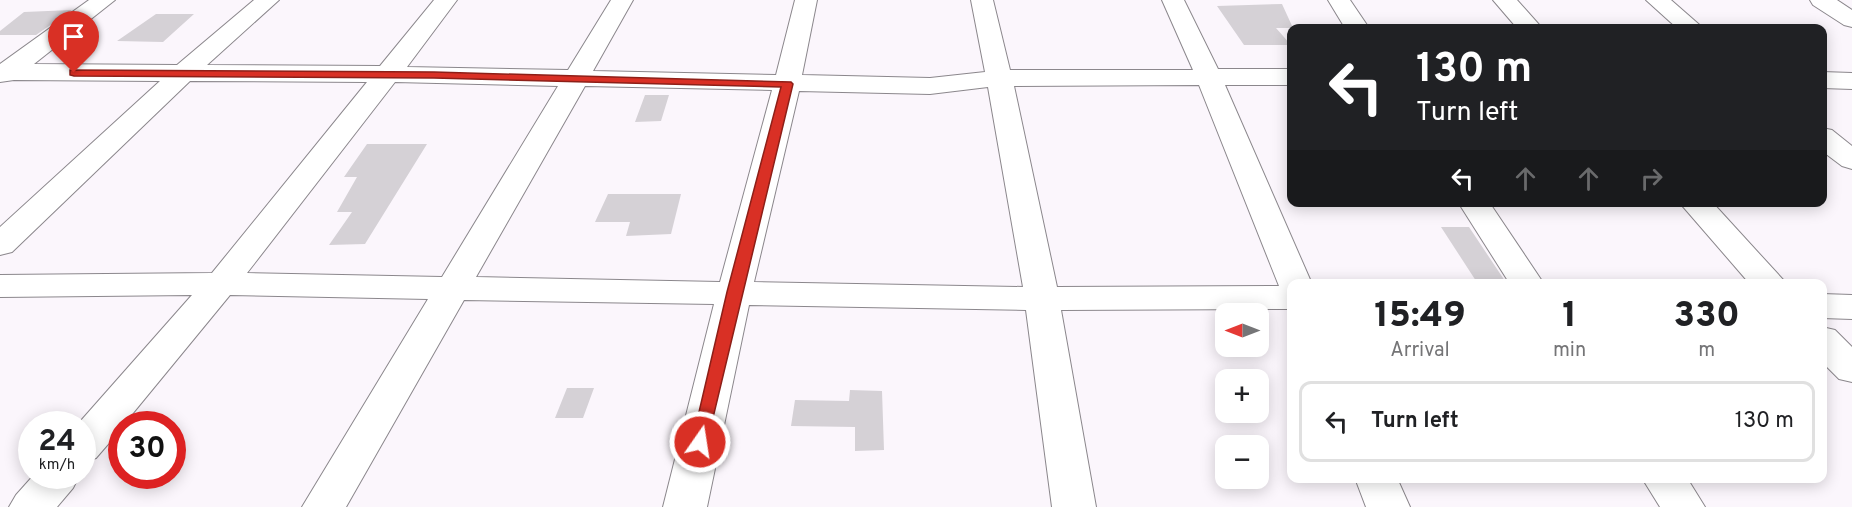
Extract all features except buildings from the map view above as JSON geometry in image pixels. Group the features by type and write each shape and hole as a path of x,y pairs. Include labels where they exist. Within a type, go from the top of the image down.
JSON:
{"street":[{"path":"3,74 104,0"},
{"path":"0,245 182,74 268,0"},
{"path":"96,431 221,284 446,0"},
{"path":"324,507 622,0"},
{"path":"685,507 734,292 806,0"},
{"path":"982,0 1014,146 1042,299 1074,507"},
{"path":"1173,0 1209,78 1293,279"},
{"path":"1339,0 1354,24"},
{"path":"1504,0 1526,24"},
{"path":"1658,0 1686,24"},
{"path":"1821,0 1852,20"},
{"path":"3,74 386,74 930,86 998,78 1287,77"},
{"path":"1827,80 1852,81"},
{"path":"1827,140 1852,160"},
{"path":"1476,207 1524,279"},
{"path":"1699,207 1765,279"},
{"path":"0,286 221,284 1042,299 1287,297"},
{"path":"1827,306 1852,307"},
{"path":"1827,344 1852,369"},
{"path":"1378,483 1388,507"},
{"path":"1667,483 1683,507"},
{"path":"31,507 47,489"}],"route":[{"path":"74,73 386,74 787,84 734,292 700,442"}]}
